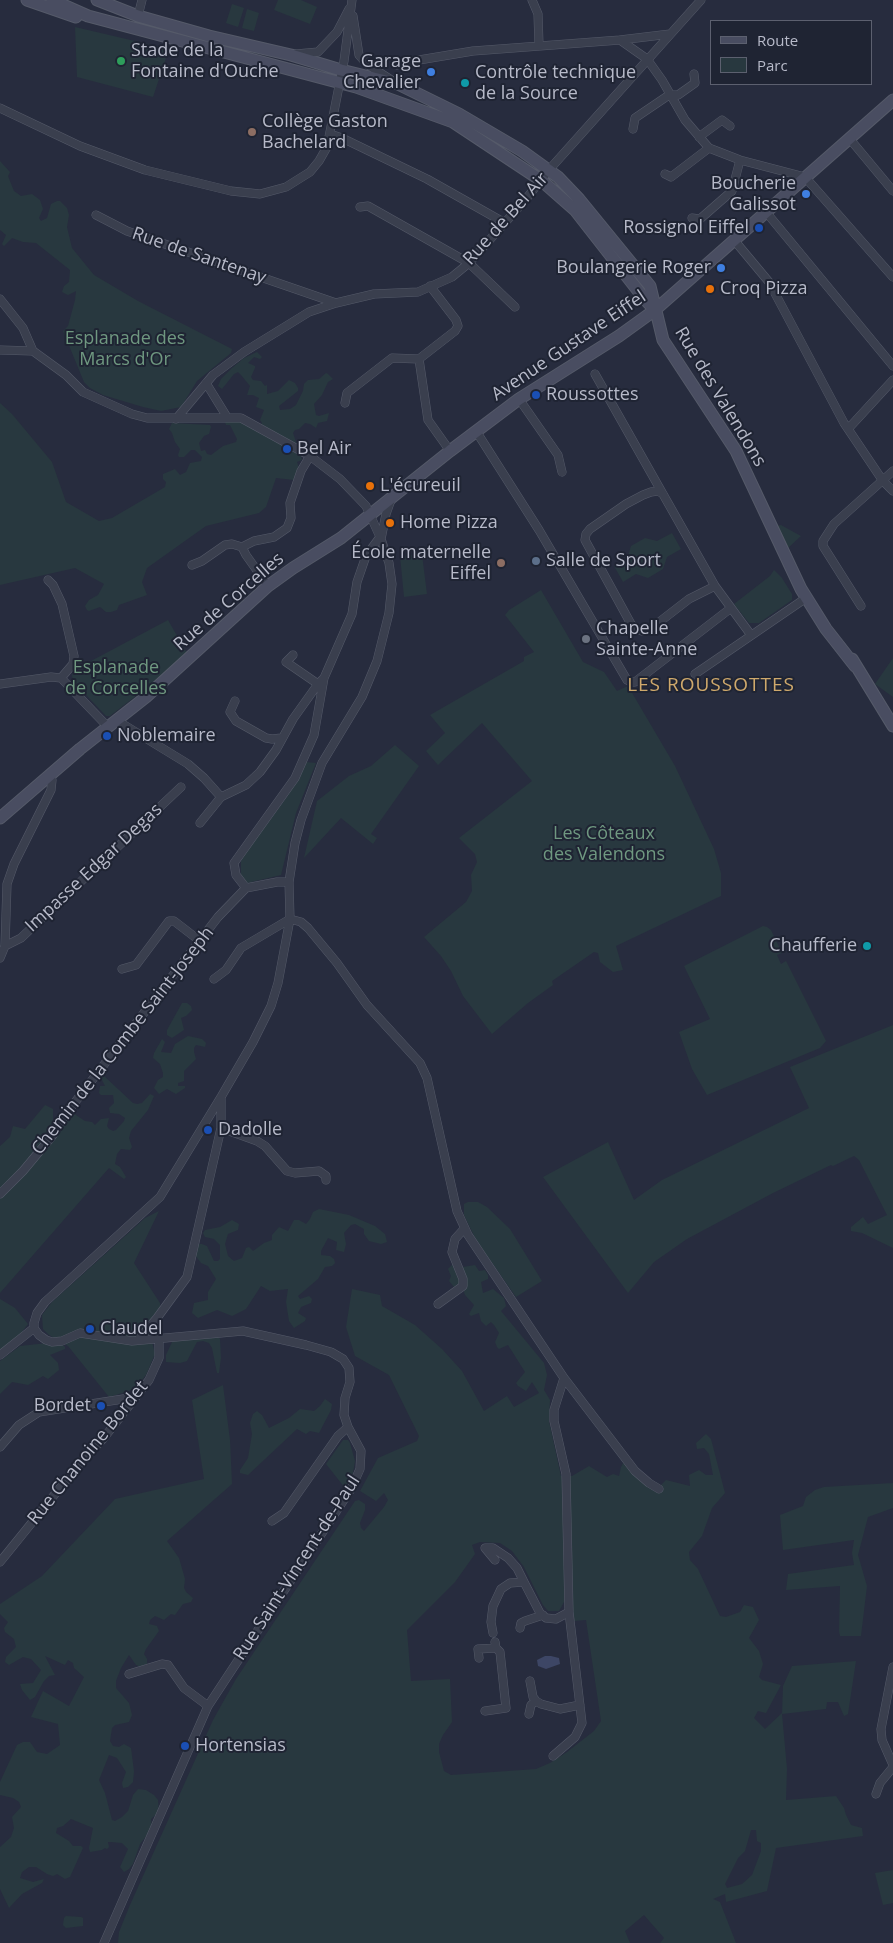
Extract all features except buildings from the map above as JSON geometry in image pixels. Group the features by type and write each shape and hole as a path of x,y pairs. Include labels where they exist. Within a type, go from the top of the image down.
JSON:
{"main road":[{"path":"27,0 73,17 88,16"},
{"path":"52,0 88,16 356,87 453,122 545,176"},
{"path":"97,0 138,16 209,36 292,55 341,70 398,84 459,114 522,151 545,176"},
{"name":"Avenue Gustave Eiffel","path":"369,513 519,399 619,336 655,310 893,101"},
{"name":"Rue des Valendons","path":"545,176 562,180 580,199 650,286 663,340 736,451 806,598 855,666"},
{"name":"Rue de Corcelles","path":"0,818 193,656 268,586 342,538 369,513"},
{"name":"Rue des Valendons","path":"785,555 798,570 893,726"},
{"path":"798,570 799,579 804,587 806,598 813,601 824,618 830,623"}],"street":[{"path":"138,16 142,0"},
{"path":"532,0 538,14 539,45"},
{"name":"Rue de Bel Air","path":"176,419 213,374 308,312 374,294 418,292 452,277 469,263 505,223 647,59 701,0"},
{"path":"292,55 318,52 337,32 352,1"},
{"path":"0,108 46,131 145,170 231,191 260,194 286,187 310,172 319,161 326,147 344,61 352,1"},
{"path":"352,1 354,33 359,55 368,66 398,84"},
{"path":"398,66 412,60 474,51 620,40 670,34"},
{"path":"620,40 647,59 662,80 685,120 708,148 740,160 805,177 893,276"},
{"path":"633,130 635,118 669,95 678,95 694,83 694,74"},
{"path":"699,137 722,120 730,126"},
{"path":"330,134 427,179 505,223"},
{"path":"849,138 893,191"},
{"path":"665,174 671,177 708,148"},
{"path":"692,218 700,219 732,191 740,160"},
{"path":"360,207 368,206 469,263 515,306"},
{"path":"766,212 893,366"},
{"name":"Rue de Santenay","path":"96,215 127,231 336,303"},
{"path":"734,240 768,282 848,429 883,481 893,491"},
{"path":"345,403 347,393 392,358 419,359 455,331 458,326 456,320 430,286"},
{"path":"305,292 314,300 318,308"},
{"path":"0,299 23,328 33,350 66,375 83,392 132,414 146,418 241,418 310,456 340,480 369,513 381,538 391,573 392,594 381,649 362,697 316,777 296,838 289,882 290,919 278,983 271,1006 253,1042 160,1197 45,1302 37,1313 34,1328 0,1355"},
{"path":"0,350 33,350"},
{"path":"419,359 428,420 450,451"},
{"path":"595,374 714,586 751,635"},
{"path":"848,429 893,380"},
{"path":"206,383 227,417"},
{"path":"519,399 558,455 562,472"},
{"path":"476,432 547,543 627,680 634,682 731,608"},
{"path":"192,565 202,561 225,545 232,544 242,547 254,541 274,537 287,528 290,518 290,503 301,471 310,456"},
{"path":"861,606 823,546 823,541 834,524 893,472"},
{"path":"663,494 651,492 643,495 626,504 590,529 586,534 585,540 631,624 636,629 642,631 649,630 688,600 714,586"},
{"path":"200,823 221,797 246,785 255,777 276,750 281,738 321,681 352,614 357,582 366,556 381,538 391,498"},
{"path":"242,547 268,586"},
{"path":"48,580 53,585 62,604 74,656 73,664 61,678"},
{"path":"695,674 806,598"},
{"path":"293,655 284,665 321,681"},
{"path":"0,684 51,677 61,678 112,723 188,764 221,797"},
{"path":"289,882 277,882 246,888 236,875 234,863 295,778 314,735 321,681"},
{"path":"235,700 230,712 236,721 266,738 281,738"},
{"path":"0,958 5,946 8,879 51,790 52,780 49,775"},
{"name":"Impasse Edgar Degas","path":"5,946 21,938 181,787"},
{"name":"Chemin de la Combe Saint-Joseph","path":"0,1194 23,1171 53,1135 62,1119 200,941 246,888"},
{"path":"214,979 226,970 241,948 290,919 301,922 308,928 368,1005 423,1068 427,1078 457,1211 464,1229 571,1388 636,1471 648,1483 660,1489"},
{"path":"122,969 136,965 169,921 174,921 200,941"},
{"path":"138,1340 157,1318 186,1278 221,1128 221,1097"},
{"path":"221,1128 257,1141 265,1146 287,1171 295,1173 319,1171 326,1176 326,1180"},
{"path":"438,1304 463,1286 463,1279 452,1252 455,1239 464,1229"},
{"name":"Rue Saint-Vincent-de-Paul","path":"34,1328 43,1339 52,1342 80,1332 124,1340 138,1340 243,1331 331,1352 343,1359 350,1372 344,1408 348,1427 362,1454 360,1470 354,1484 208,1706 104,1943"},
{"name":"Rue Chanoine Bordet","path":"0,1562 84,1457 103,1439 149,1380 158,1363 161,1349 160,1338"},
{"path":"553,1756 576,1738 582,1723 569,1612 566,1474 554,1415 564,1378"},
{"path":"0,1447 19,1425 39,1412 136,1397"},
{"path":"272,1521 284,1513 338,1436 348,1427"},
{"path":"495,1560 485,1548 493,1548 508,1558 517,1568 543,1615 553,1619 569,1612"},
{"path":"493,1633 491,1622 493,1606 501,1589 510,1583 524,1582"},
{"path":"520,1628 521,1623 543,1615"},
{"path":"479,1658 478,1649 495,1645 500,1652 506,1708 485,1711"},
{"path":"129,1674 162,1664 168,1665 184,1688 208,1706"},
{"path":"876,1794 880,1783 893,1766 885,1748 881,1729 893,1667"},
{"path":"530,1681 536,1701"},
{"path":"536,1701 553,1708 580,1705"},
{"path":"529,1714 532,1705 536,1701"},
{"path":"111,1926 111,1943"}],"green space":[{"path":"278,0 301,0 317,7 310,24 274,10"},
{"path":"232,4 244,8 238,27 226,23"},
{"path":"247,9 259,13 254,31 242,28"},
{"name":"Stade de la Fontaine d'Ouche","path":"75,27 169,49 153,97 77,77"},
{"name":"Esplanade des Marcs d'Or","path":"0,161 10,172 8,176 14,191 21,196 32,194 40,200 43,209 39,218 41,221 47,218 51,204 57,201 60,201 67,208 69,215 67,227 72,248 94,275 138,301 232,349 231,353 197,381 181,407 161,411 143,407 103,395 90,388 84,382 63,331 68,326 75,300 76,291 68,295 62,292 64,286 69,282 70,270 36,243 23,242 12,238 4,246 2,244 6,235 0,230"},
{"path":"257,352 262,357 260,359 254,357 248,363 255,366 251,377 253,380 261,381 265,386 267,385 267,394 278,391 289,380 295,383 298,388 298,391 279,406 280,410 290,409 296,405 303,391 304,384 308,380 319,379 326,373 333,379 328,382 322,395 314,404 316,415 329,413 327,421 318,423 316,428 305,423 295,430 293,433 302,460 297,462 299,468 294,480 276,478 266,507 259,513 206,526 147,568 142,582 147,595 119,605 117,610 111,612 106,612 100,607 87,610 85,606 89,600 98,595 104,584 75,568 0,585 0,403 12,414 52,462 66,502 99,521 112,518 165,487 166,482 163,479 163,474 175,469 180,475 186,472 190,463 201,461 202,457 195,450 191,450 184,457 179,457 180,449 169,429 172,423 210,425 209,434 204,436 199,443 201,451 205,450 207,454 211,455 223,446 236,442 237,439 230,425 226,425 225,422 228,420 242,422 255,429 262,423 260,420 264,410 256,407 259,398 247,395 250,386 238,372 234,374 222,389 218,386 221,379 232,368 244,358"},
{"path":"781,525 801,536 788,548 777,526"},
{"path":"672,533 681,549 667,557 663,569 648,578 636,574 623,582 614,566 627,559 631,546 645,538 657,541"},
{"path":"422,554 427,594 404,597 400,556"},
{"path":"774,570 782,578 792,594 792,600 759,623 749,623 734,604 770,576"},
{"name":"Les Côteaux des Valendons","path":"541,590 583,662 604,672 617,691 628,686 675,766 714,849 721,873 721,896 616,946 623,970 613,972 600,962 598,953 594,952 552,981 553,985 528,1003 492,1034 463,996 451,971 441,956 424,937 466,902 472,891 471,875 477,862 475,854 459,838 532,781 482,723 438,765 426,751 445,733 430,715 524,661 524,657 534,652 505,615 509,610"},
{"name":"Esplanade de Corcelles","path":"168,620 187,653 159,678 110,716 106,716 73,681 72,675 76,669"},
{"path":"893,658 893,697 875,684"},
{"path":"395,745 419,766 371,834 377,838 373,844 341,818 304,858 317,801 349,776 371,766"},
{"path":"306,762 316,763 296,813 281,875 247,883 241,876 241,861 263,826 267,824 289,794"},
{"path":"763,926 771,930 782,953 777,955 781,964 786,961 826,1041 820,1048 707,1095 692,1069 679,1032 710,1019 684,966"},
{"path":"182,1003 187,1003 191,1006 192,1010 181,1018 184,1030 172,1038 167,1035 167,1030"},
{"path":"893,1025 893,1248 862,1233 851,1231 851,1227 863,1217 868,1224 887,1215 859,1160 854,1156 773,1193 687,1239 654,1262 628,1293 543,1177 608,1142 634,1200 662,1180 809,1108 790,1067"},
{"path":"188,1036 202,1039 206,1043 205,1047 196,1045 194,1048 196,1059 184,1071 184,1081 178,1083 178,1086 185,1086 185,1088 176,1094 167,1089 159,1094 154,1088 158,1080 163,1077 163,1073 160,1064 153,1058 154,1053 162,1039 165,1042 161,1052 171,1053 175,1044"},
{"path":"103,1075 133,1103 142,1103 150,1094 154,1096 148,1110 131,1131 129,1138 132,1147 130,1150 121,1149 117,1154 115,1164 120,1167 126,1177 124,1179 109,1168 0,1293 0,1146 10,1137 13,1126 25,1129 45,1105 53,1109 53,1126 49,1131 58,1135 64,1120 73,1113 95,1125 101,1119 109,1118 107,1126 113,1131 116,1130 125,1118 119,1114 110,1113 109,1108 114,1103 113,1095 101,1095 99,1093 100,1086 105,1086 100,1076"},
{"path":"478,1202 487,1207 510,1229 542,1281 516,1297 476,1240 464,1215 464,1204"},
{"path":"319,1209 349,1215 375,1226 385,1234 387,1242 381,1244 369,1241 364,1234 364,1229 355,1224 351,1225 344,1233 346,1244 344,1252 336,1250 337,1242 328,1238 321,1251 321,1255 330,1256 334,1259 335,1263 332,1266 325,1267 318,1279 298,1296 300,1299 309,1296 312,1299 311,1303 301,1307 298,1313 306,1318 305,1321 294,1328 289,1321 286,1302 288,1289 270,1291 261,1286 246,1309 232,1316 217,1310 198,1318 192,1313 194,1303 208,1300 208,1292 216,1279 208,1266 201,1263 195,1255 198,1244 207,1246 214,1261 220,1259 220,1245 214,1239 205,1237 203,1233 205,1230 220,1227 232,1220 239,1224 238,1230 228,1234 225,1244 228,1256 234,1261 242,1258 246,1248 249,1247 253,1251 272,1240 272,1235 279,1227 288,1231 294,1220 299,1220 306,1224 313,1212"},
{"path":"159,1211 134,1263 160,1303 160,1309 148,1325 155,1354 146,1375 138,1385 129,1391 109,1397 68,1346 49,1335 43,1329 42,1315 52,1302 145,1218"},
{"path":"456,1261 463,1267 475,1265 479,1271 485,1270 488,1279 481,1282 483,1293 493,1289 504,1298 506,1306 501,1311 544,1363 547,1375 544,1390 550,1400 549,1421 561,1476 572,1476 589,1466 607,1477 613,1474 619,1476 626,1458 636,1465 645,1482 661,1485 666,1480 690,1486 689,1475 699,1470 706,1475 713,1475 709,1454 704,1448 697,1449 696,1443 706,1434 711,1439 725,1493 712,1508 702,1536 689,1552 690,1560 698,1569 720,1616 726,1617 740,1612 744,1605 753,1607 759,1620 749,1638 759,1651 763,1664 759,1677 762,1680 781,1685 766,1713 758,1711 754,1718 765,1729 782,1713 783,1686 792,1666 856,1661 848,1714 844,1716 838,1702 827,1702 826,1709 782,1714 787,1769 786,1800 836,1796 844,1808 851,1825 862,1828 863,1836 776,1848 767,1891 726,1902 725,1894 713,1899 720,1902 736,1943 660,1943 664,1938 644,1915 625,1931 630,1943 118,1943 119,1932 130,1905 213,1720 236,1679 355,1501 359,1500 365,1504 365,1510 360,1523 364,1531 384,1507 388,1500 384,1493 376,1501 360,1491 378,1458 417,1441 419,1436 389,1375 355,1356 346,1327 352,1289 380,1295 382,1306 415,1325 442,1349 462,1371 484,1411 507,1396 514,1407 539,1393 532,1382 526,1391 518,1386 516,1383 525,1372 508,1345 499,1349 497,1347 495,1342 499,1333 494,1325 491,1322 486,1326 481,1321 479,1313 471,1316 469,1314 474,1305 465,1295 463,1289 464,1280 454,1287 449,1281 451,1276 448,1269","holes":["480,1542 500,1543 512,1551 524,1567 543,1605 548,1611 559,1611 564,1602 572,1600 574,1621 586,1620 601,1721 594,1731 567,1752 536,1769 451,1775 444,1771 439,1752 439,1744 452,1722 450,1679 411,1681 407,1630 455,1582 475,1554 472,1545","751,1830 756,1830 757,1841 761,1843 761,1851 752,1875 742,1884 727,1888 725,1884 738,1858 745,1851"]},
{"path":"0,1299 15,1308 28,1324 13,1344 0,1351"},
{"path":"216,1335 220,1339 221,1358 219,1373 217,1373 212,1348 209,1343 203,1341 197,1342 187,1361 180,1363 166,1362 166,1355 172,1342 180,1337"},
{"path":"61,1343 65,1347 65,1349 50,1355 58,1363 59,1370 48,1379 43,1376 28,1385 12,1382 0,1394 0,1361 20,1346"},
{"path":"223,1385 230,1440 232,1484 167,1541 179,1558 185,1579 184,1588 193,1598 191,1602 183,1604 175,1615 171,1614 164,1620 155,1616 150,1620 149,1624 157,1626 159,1631 144,1654 147,1664 141,1667 136,1665 129,1655 121,1668 116,1681 116,1688 129,1703 132,1715 129,1722 115,1725 112,1728 110,1741 113,1746 119,1747 124,1744 131,1748 134,1771 133,1782 128,1787 123,1788 122,1783 126,1772 117,1758 109,1755 99,1780 105,1793 112,1820 115,1821 128,1811 133,1795 138,1789 146,1790 154,1795 158,1800 159,1812 151,1819 152,1829 140,1844 133,1864 124,1872 120,1867 128,1849 122,1843 108,1842 109,1847 107,1849 90,1852 93,1828 71,1819 63,1826 57,1828 56,1833 69,1841 73,1846 81,1846 83,1848 70,1877 65,1879 57,1874 53,1876 47,1874 36,1867 29,1867 22,1872 20,1878 33,1882 44,1879 42,1883 22,1894 9,1908 0,1889 0,1847 11,1837 14,1828 12,1817 21,1807 19,1802 13,1798 0,1795 0,1782 17,1745 23,1742 30,1742 37,1752 47,1754 60,1745 58,1724 31,1717 43,1691 69,1706 84,1677 74,1668 73,1663 68,1660 65,1665 45,1656 55,1675 49,1676 44,1681 35,1697 30,1700 20,1684 33,1683 41,1670 31,1659 23,1657 9,1665 5,1662 6,1657 16,1647 14,1639 5,1632 4,1628 8,1622 0,1614 0,1604 42,1576 115,1499 204,1479 192,1400"},
{"path":"325,1399 332,1404 331,1410 319,1433 310,1431 306,1434 297,1429 248,1475 240,1473 248,1458 252,1434 250,1423 253,1414 257,1411 262,1415 269,1428 289,1418 300,1409 314,1411"},
{"path":"343,1440 348,1440 350,1443 355,1461 353,1473 345,1488 326,1464"},
{"path":"893,1483 893,1508 868,1517 858,1555 867,1586 861,1636 840,1636 840,1586 786,1590 788,1574 854,1565 852,1553 854,1540 783,1550 780,1515 803,1506 806,1497 815,1490 824,1487"},
{"path":"893,1870 893,1903 883,1905 875,1873"},
{"path":"66,1916 83,1918 83,1926 66,1928 63,1925"}],"water":[{"path":"545,1656 559,1658 560,1664 546,1669 538,1666 537,1660"}],"place":[{"name":"Stade de la Fontaine d'Ouche","path":"121,61"},
{"name":"Garage Chevalier","path":"431,72"},
{"name":"Contrôle technique de la Source","path":"465,83"},
{"name":"Collège Gaston Bachelard","path":"252,132"},
{"name":"Boucherie Galissot","path":"806,194"},
{"name":"Rossignol Eiffel","path":"759,228"},
{"name":"Boulangerie Roger","path":"721,268"},
{"name":"Croq Pizza","path":"710,289"},
{"name":"Roussottes","path":"536,395"},
{"name":"Bel Air","path":"287,449"},
{"name":"L'écureuil","path":"370,486"},
{"name":"Home Pizza","path":"390,523"},
{"name":"Salle de Sport","path":"536,561"},
{"name":"École maternelle Eiffel","path":"501,563"},
{"name":"Chapelle Sainte-Anne","path":"586,639"},
{"name":"Noblemaire","path":"107,736"},
{"name":"Chaufferie","path":"867,946"},
{"name":"Dadolle","path":"208,1130"},
{"name":"Claudel","path":"90,1329"},
{"name":"Bordet","path":"101,1406"},
{"name":"Hortensias","path":"185,1746"}],"district":[{"name":"LES ROUSSOTTES","path":"711,686"}]}
